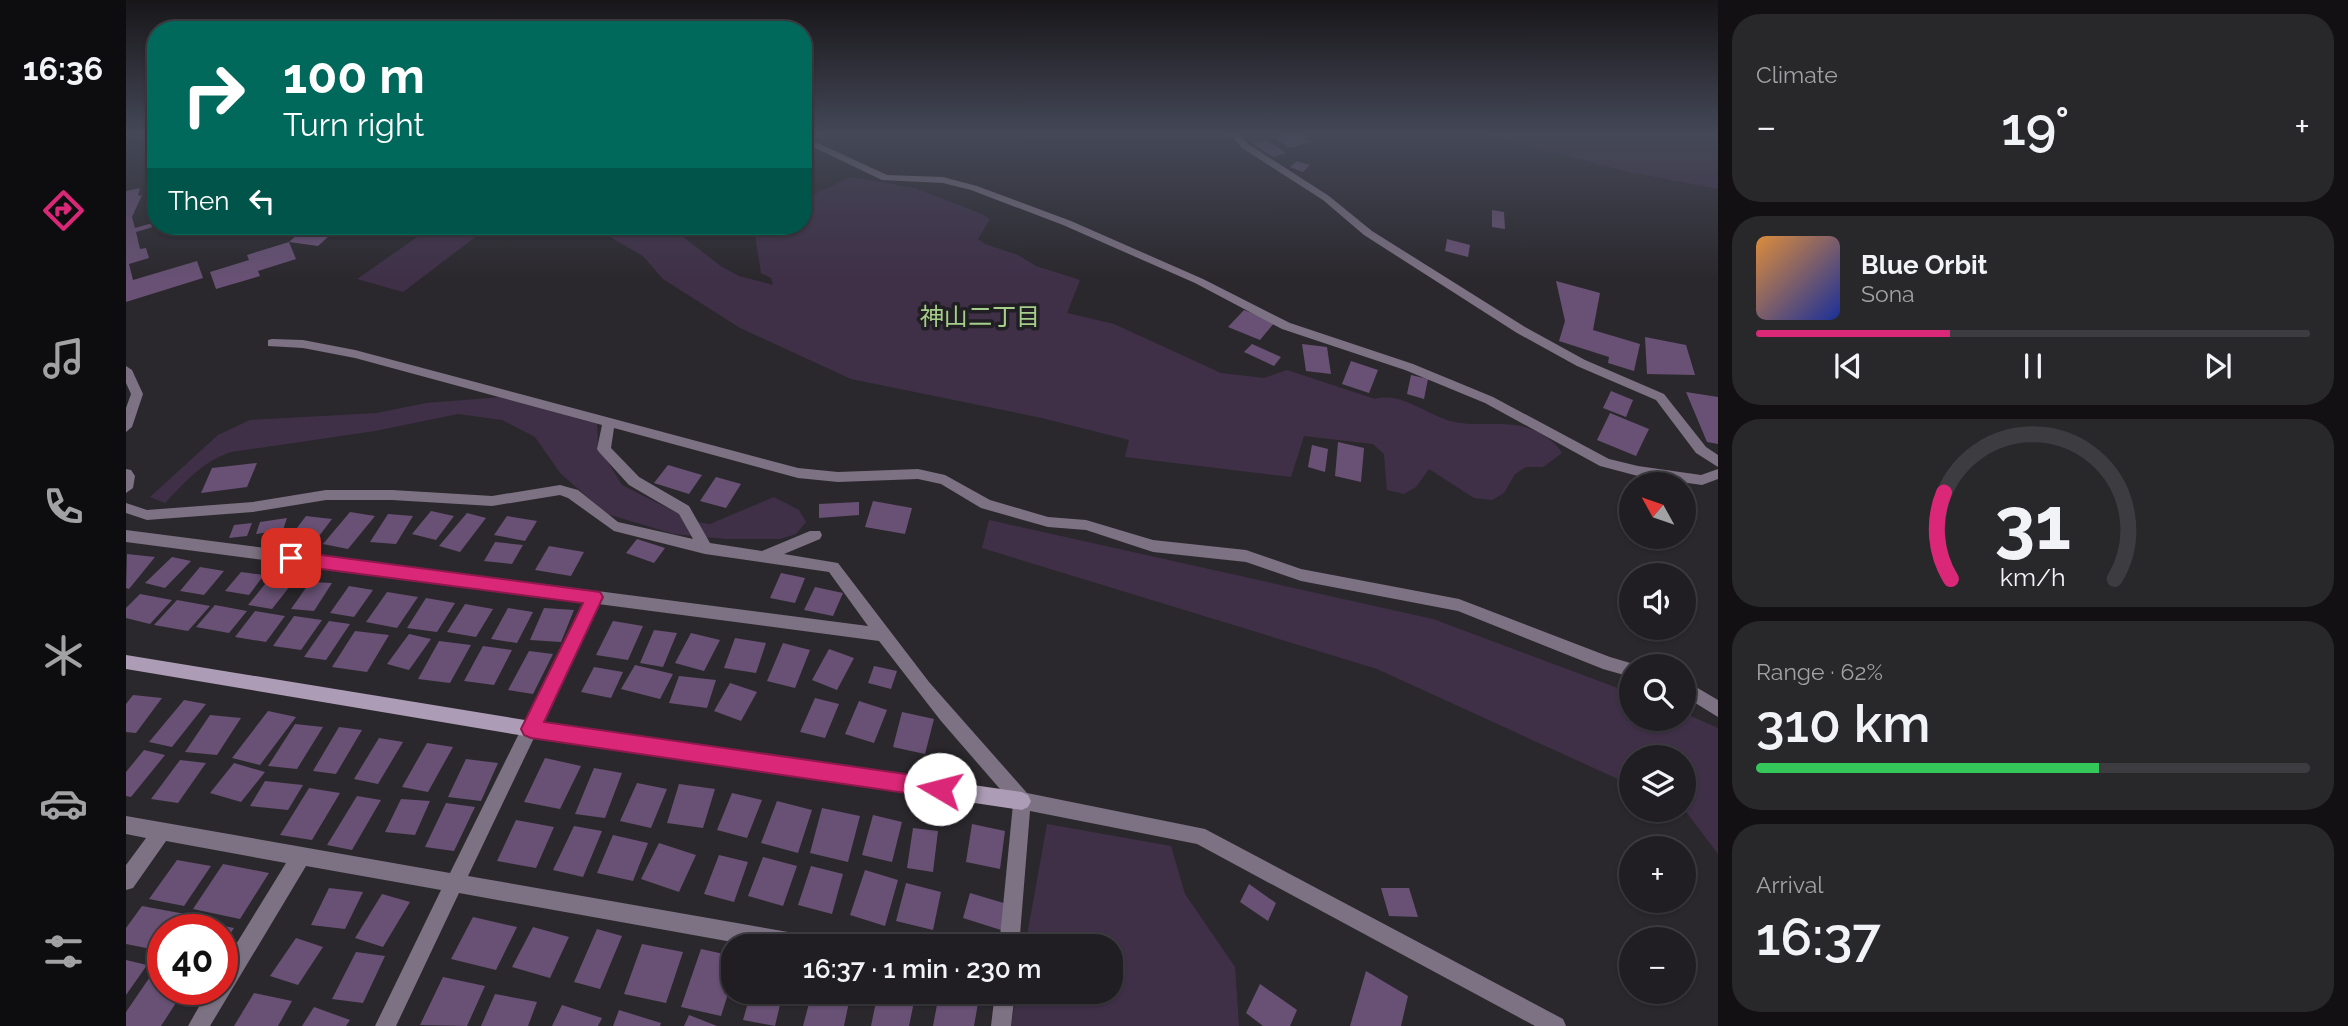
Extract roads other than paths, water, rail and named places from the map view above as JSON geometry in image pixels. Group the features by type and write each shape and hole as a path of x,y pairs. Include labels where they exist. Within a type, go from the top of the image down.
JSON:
{"street":[{"path":"954,183 1067,223 1199,281 1286,326 1409,368 1489,400 1605,463 1638,471 1702,480 1718,474"},
{"path":"1302,183 1326,198 1368,233 1521,330 1581,363 1660,397 1701,450 1718,462"},
{"path":"272,343 303,344 355,354 798,473 838,477 918,474 945,480 986,504 1048,522 1086,525 1153,546 1247,556 1301,575 1459,605 1619,667"},
{"path":"126,370 137,394 126,427"},
{"path":"609,422 604,449 634,481 684,510 705,548"},
{"path":"126,474 126,488"},
{"path":"126,508 147,514 253,507 326,495 492,500 560,490 573,494 614,526 705,548 833,567 882,635 966,741 1021,801 1010,934"},
{"path":"763,556 814,535"},
{"path":"126,536 882,635"},
{"path":"385,1026 594,597"},
{"path":"126,663 531,729 1021,801 1199,835 1556,1026"},
{"path":"1696,695 1718,709"},
{"path":"126,825 743,934"},
{"path":"126,881 162,831"},
{"path":"238,959 301,856"},
{"path":"1001,1026 1004,1004"},
{"path":"198,1026 210,1005"}],"district":[{"name":"神山二丁目","path":"980,317"}]}
